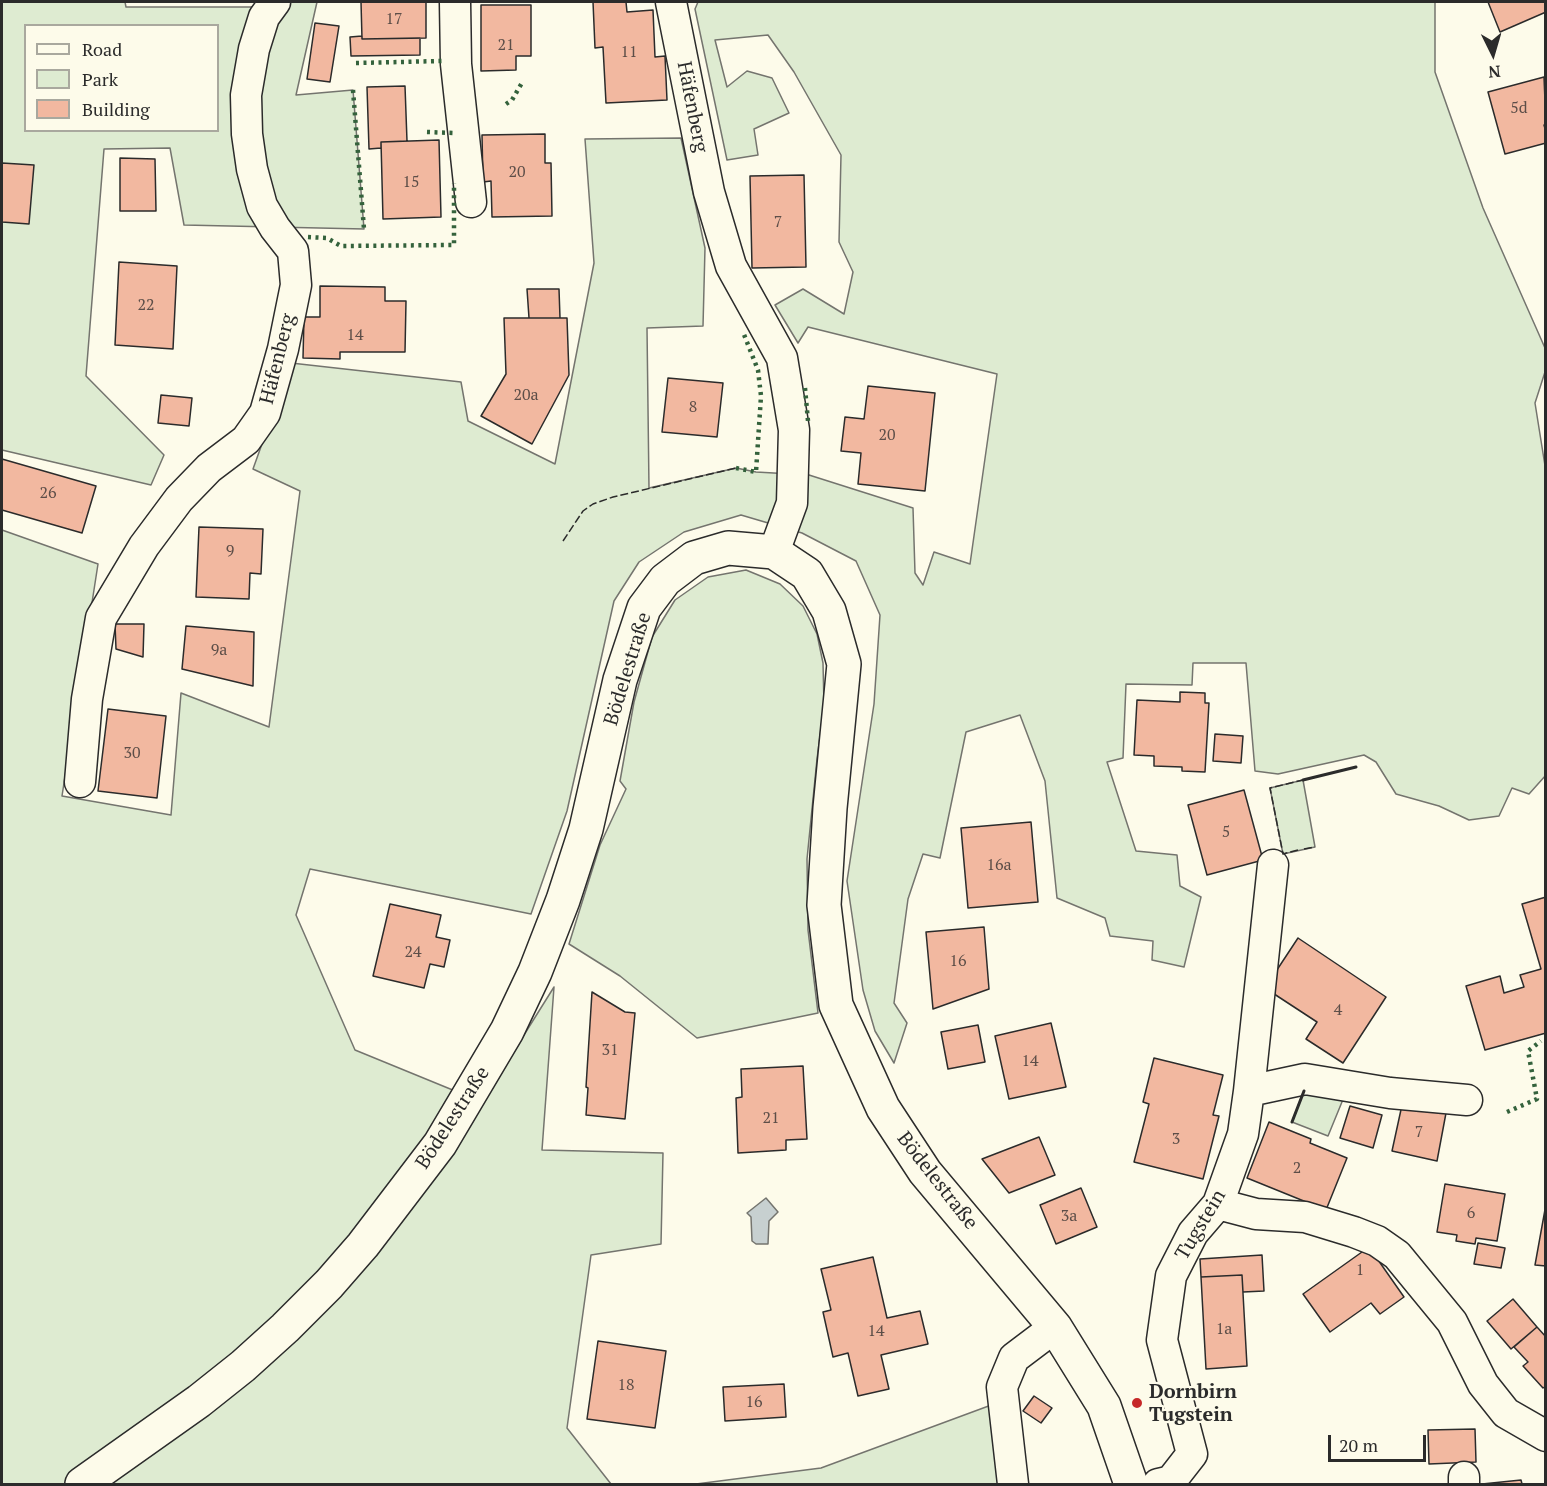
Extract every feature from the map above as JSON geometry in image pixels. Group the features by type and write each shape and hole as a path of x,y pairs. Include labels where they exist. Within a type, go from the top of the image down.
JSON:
{"main road":[{"name":"Bödelestraße","path":"82,1485 200,1401 285,1328 329,1284 363,1245 440,1144 507,1031 535,972 563,900 586,829 620,680 644,608 665,580 694,558 728,548 774,552 807,574 829,611 844,664 830,808 824,905 836,1005 883,1108 919,1162 1055,1327 1104,1406 1131,1485"}],"street":[{"name":"Häfenberg","path":"80,782 87,699 101,618 144,546 178,499 210,468 246,440 265,413 284,350 296,285 293,250 275,228 262,206 246,134 246,94 254,49 264,17 275,2"},
{"path":"455,2 456,64 471,202"},
{"name":"Häfenberg","path":"671,2 709,192 731,266 782,358 794,430 792,503 774,552"},
{"name":"Tugstein","path":"1158,1485 1171,1481 1192,1454 1162,1340 1171,1276 1193,1233 1218,1204 1244,1134 1274,865"},
{"path":"1249,1091 1305,1079 1390,1093 1467,1100"},
{"path":"1218,1204 1256,1214 1305,1217 1377,1241 1397,1254 1452,1322 1483,1384 1506,1413 1545,1436"},
{"path":"1013,1485 1002,1387 1014,1358 1055,1327"}],"green space":[{"path":"2,2 125,2 126,7 278,7 284,2 317,2 296,95 353,90 364,229 184,225 170,148 104,149 86,376 164,455 151,485 2,450"},
{"path":"698,2 1435,2 1435,72 1483,208 1545,348 1545,372 1535,403 1546,472 1546,775 1529,794 1512,788 1499,816 1469,820 1439,806 1396,794 1376,762 1364,755 1278,774 1255,771 1246,663 1193,663 1192,685 1126,684 1123,758 1107,762 1136,851 1177,855 1180,886 1201,897 1184,967 1152,960 1153,941 1110,936 1105,918 1057,898 1045,781 1020,715 966,732 940,858 923,854 908,899 894,1003 907,1023 894,1063 875,1031 863,990 847,881 874,704 880,615 856,561 802,533 741,515 684,532 639,562 614,601 567,811 531,914 310,869 296,915 355,1050 482,1102 554,987 542,1150 663,1153 661,1244 591,1255 567,1428 611,1484 2,1484 2,530 98,564 62,796 171,815 181,693 269,727 300,491 253,469 291,363 461,382 468,421 555,464 594,263 585,139 681,138 705,248 703,326 647,328 649,488 736,468 756,472 809,475 913,508 915,573 923,585 934,552 970,564 997,374 808,327 798,343 775,305 803,289 844,314 853,272 839,242 841,155 794,72 768,35 715,40 727,87 747,71 772,78 789,113 754,129 758,155 727,160 695,9"},
{"path":"746,570 780,584 803,606 817,634 823,663 824,705 807,859 808,930 818,1013 697,1038 620,976 569,944 600,845 626,789 620,781 634,702 652,637 675,600 708,577"},
{"path":"1303,780 1315,847 1283,854 1270,788"},
{"path":"1303,1093 1344,1097 1328,1136 1292,1122"},
{"path":"994,1404 1005,1484 696,1484 821,1468"}],"shaded area":[{"path":"766,1198 778,1212 769,1221 768,1244 756,1244 752,1241 751,1217 747,1213"}],"building":[{"path":"361,2 426,2 426,38 362,39"},
{"path":"593,2 626,2 627,12 653,10 655,57 665,56 667,100 606,103 603,47 595,48"},
{"path":"1488,2 1545,2 1546,12 1500,32"},
{"path":"481,5 531,5 531,56 516,56 516,70 481,71"},
{"path":"315,23 339,26 330,82 307,79"},
{"path":"362,36 362,39 420,38 420,55 351,56 350,37"},
{"path":"1544,77 1546,143 1505,154 1488,92"},
{"path":"405,86 407,141 381,142 381,148 369,149 367,87"},
{"path":"545,134 545,163 551,163 552,216 492,217 491,181 483,182 482,135"},
{"path":"439,140 441,217 383,219 381,142"},
{"path":"120,158 155,159 156,211 120,211"},
{"path":"2,163 34,165 29,224 2,222"},
{"path":"804,175 806,267 752,268 750,176"},
{"path":"119,262 177,266 173,349 115,345"},
{"path":"320,286 385,287 385,301 406,301 405,352 340,352 340,359 303,358 304,317 320,317"},
{"path":"527,289 559,289 560,318 529,318"},
{"path":"504,318 567,318 569,375 532,444 481,416 506,374"},
{"path":"668,378 723,383 717,437 662,432"},
{"path":"868,386 935,393 925,491 858,484 861,453 841,451 845,417 864,419"},
{"path":"161,395 192,398 189,426 158,423"},
{"path":"2,459 96,486 82,533 2,510"},
{"path":"199,527 263,529 261,574 250,573 249,599 196,597"},
{"path":"115,624 144,624 143,657 116,649"},
{"path":"186,626 254,632 253,686 182,669"},
{"path":"1180,692 1205,693 1205,703 1209,703 1205,772 1182,771 1182,767 1154,766 1154,756 1134,755 1137,700 1180,702"},
{"path":"108,709 166,716 157,798 98,791"},
{"path":"1215,734 1243,736 1241,763 1213,761"},
{"path":"1244,790 1263,860 1207,875 1188,805"},
{"path":"1031,822 1038,902 968,908 961,828"},
{"path":"1546,897 1546,1033 1485,1050 1466,986 1500,976 1504,993 1524,987 1520,975 1541,969 1522,904"},
{"path":"390,904 441,915 436,937 450,940 444,967 430,964 424,988 373,976"},
{"path":"984,927 989,989 933,1009 926,932"},
{"path":"1298,938 1386,997 1343,1063 1306,1039 1317,1022 1265,988"},
{"path":"592,992 625,1012 635,1013 625,1119 586,1115"},
{"path":"1051,1023 1066,1087 1009,1099 995,1036"},
{"path":"978,1025 985,1062 948,1069 941,1032"},
{"path":"1154,1058 1223,1075 1213,1115 1219,1116 1203,1179 1134,1162 1149,1104 1143,1102"},
{"path":"803,1066 807,1139 786,1140 786,1150 738,1153 736,1098 742,1097 741,1069"},
{"path":"1402,1105 1446,1113 1437,1161 1392,1151"},
{"path":"1350,1106 1382,1115 1373,1148 1340,1138"},
{"path":"1269,1122 1311,1139 1310,1143 1347,1158 1326,1210 1247,1178"},
{"path":"1039,1137 1055,1175 1009,1193 982,1159"},
{"path":"1445,1184 1505,1194 1497,1241 1476,1238 1475,1244 1456,1241 1457,1235 1437,1232"},
{"path":"1081,1188 1097,1227 1056,1244 1040,1205"},
{"path":"1546,1204 1546,1266 1535,1265"},
{"path":"1478,1243 1505,1248 1501,1268 1474,1264"},
{"path":"1369,1247 1404,1297 1380,1314 1371,1303 1330,1332 1303,1294"},
{"path":"1262,1255 1264,1291 1243,1292 1242,1275 1201,1277 1200,1259"},
{"path":"873,1257 887,1318 920,1311 928,1344 881,1355 889,1389 858,1396 848,1353 833,1357 823,1312 831,1310 821,1269"},
{"path":"1242,1275 1247,1366 1206,1369 1201,1277"},
{"path":"1513,1299 1537,1327 1511,1349 1487,1321"},
{"path":"1537,1327 1546,1337 1546,1386 1543,1388 1523,1366 1528,1362 1514,1347"},
{"path":"598,1341 666,1351 655,1428 587,1419"},
{"path":"784,1384 786,1417 725,1421 723,1387"},
{"path":"1034,1396 1052,1408 1041,1423 1023,1411"},
{"path":"1475,1429 1476,1462 1429,1464 1428,1430"},
{"path":"1521,1480 1522,1484 1482,1484"}],"hedge":[{"path":"356,63 442,61"},
{"path":"506,104 512,100 523,81"},
{"path":"353,90 364,229"},
{"path":"427,132 453,133"},
{"path":"308,237 327,238 341,246 454,245 454,183"},
{"path":"736,468 756,472 761,396 758,370 743,332"},
{"path":"805,388 808,421"},
{"path":"1507,1112 1537,1099 1528,1051 1541,1041"}],"fence":[{"path":"563,541 583,511 593,504 613,497 736,468"},
{"path":"1298,850 1283,854 1270,788 1303,780"},
{"path":"1304,849 1315,847"}],"wall":[{"path":"1303,780 1356,767"},
{"path":"1292,1122 1304,1091"}],"place":[{"name":"Dornbirn Tugstein","path":"1137,1403"}]}
